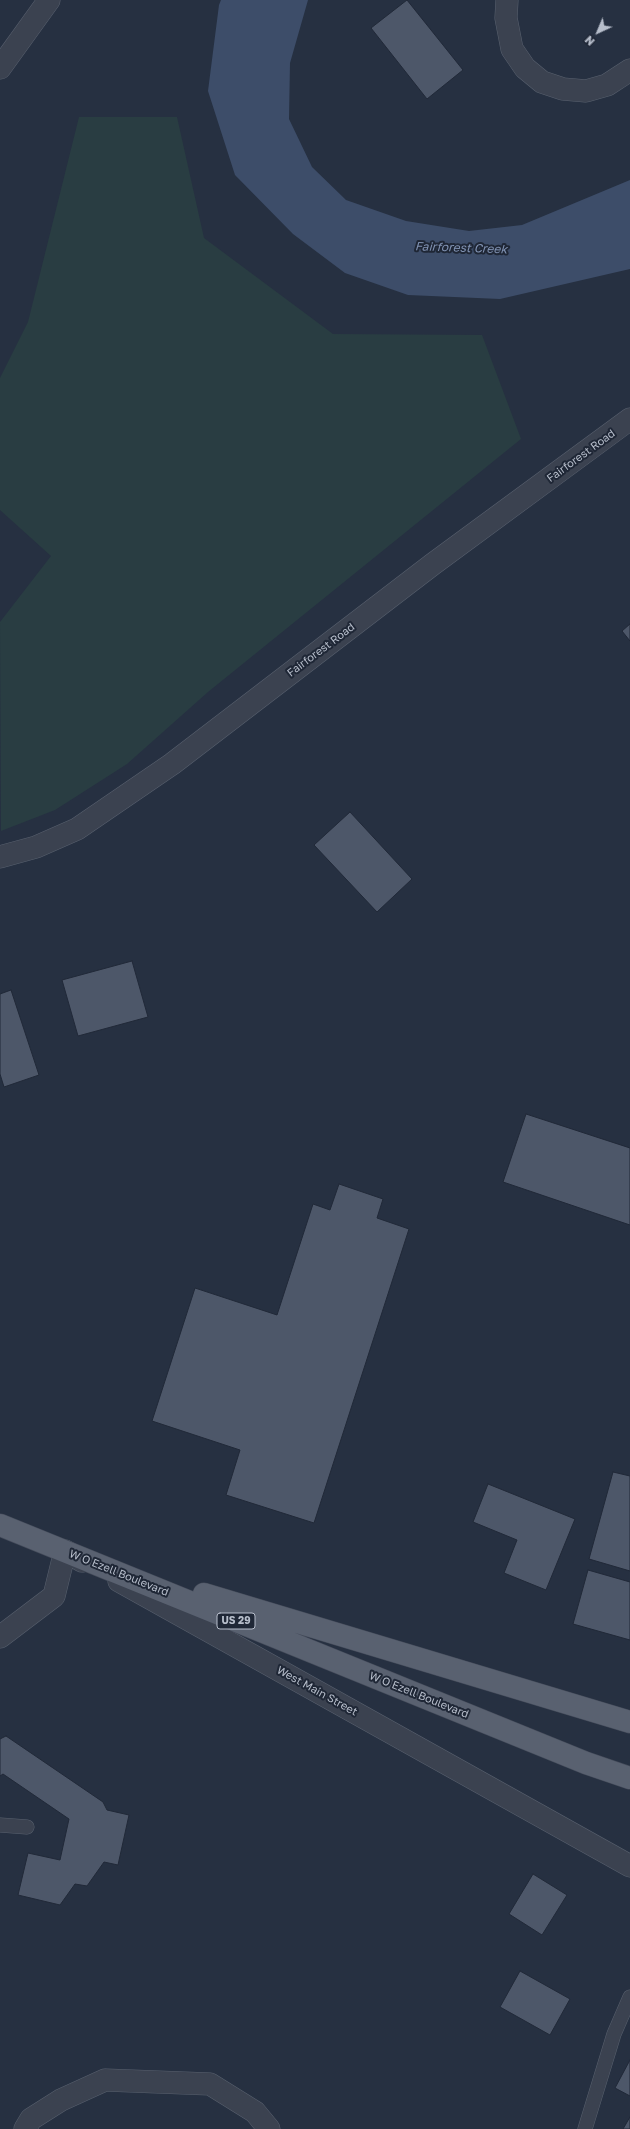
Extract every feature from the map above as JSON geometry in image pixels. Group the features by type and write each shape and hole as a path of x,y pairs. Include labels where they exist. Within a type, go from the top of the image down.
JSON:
{"main road":[{"name":"West Main Street","path":"0,1525 65,1551"},
{"name":"W O Ezell Boulevard","path":"65,1551 630,1722"},
{"name":"W O Ezell Boulevard","path":"65,1551 586,1763 630,1778"}],"street":[{"path":"0,68 49,0"},
{"path":"507,0 506,18 512,49 525,68 542,82 563,89 586,91 607,85 630,70"},
{"name":"Fairforest Road","path":"0,858 36,847 77,829 172,764 433,564 630,419"},
{"path":"0,1637 54,1596 65,1551"},
{"name":"West Main Street","path":"65,1551 630,1866"},
{"path":"25,2129 31,2119 61,2100 105,2080 210,2084 255,2112 269,2129"}],"lane":[{"path":"0,1825 27,1827"},
{"path":"584,2129 614,2034 630,1997"}],"green space":[{"path":"79,117 177,117 204,238 333,334 482,335 521,439 208,692 127,764 55,810 1,831 0,622 51,556 0,510 0,378 28,322"}],"water":[{"name":"Fairforest Creek","path":"221,0 308,0 290,63 289,119 312,167 346,200 406,221 469,231 522,225 630,180 630,269 500,299 408,295 345,273 293,234 235,175 208,91 219,5"}],"building":[{"path":"407,0 463,70 427,99 371,28"},
{"path":"630,624 630,641 622,631"},
{"path":"350,812 412,879 377,912 314,845"},
{"path":"132,961 148,1017 78,1036 62,980"},
{"path":"11,990 39,1075 4,1087 0,1074 0,994"},
{"path":"526,1114 630,1148 630,1225 503,1182"},
{"path":"339,1184 383,1199 377,1218 409,1229 314,1523 226,1495 240,1450 152,1421 195,1288 277,1315 313,1204 330,1210"},
{"path":"613,1472 630,1476 630,1571 589,1559"},
{"path":"488,1484 575,1519 546,1590 504,1573 517,1540 473,1522"},
{"path":"588,1570 630,1582 630,1640 573,1624"},
{"path":"6,1736 103,1802 107,1810 129,1815 118,1865 104,1862 87,1886 75,1884 60,1905 18,1895 28,1853 60,1860 69,1819 3,1774 0,1776 0,1739"},
{"path":"533,1874 567,1895 542,1935 509,1914"},
{"path":"520,1971 570,1999 550,2035 500,2007"},
{"path":"630,2060 630,2096 615,2088"},
{"path":"630,2117 630,2129 623,2129"}]}
